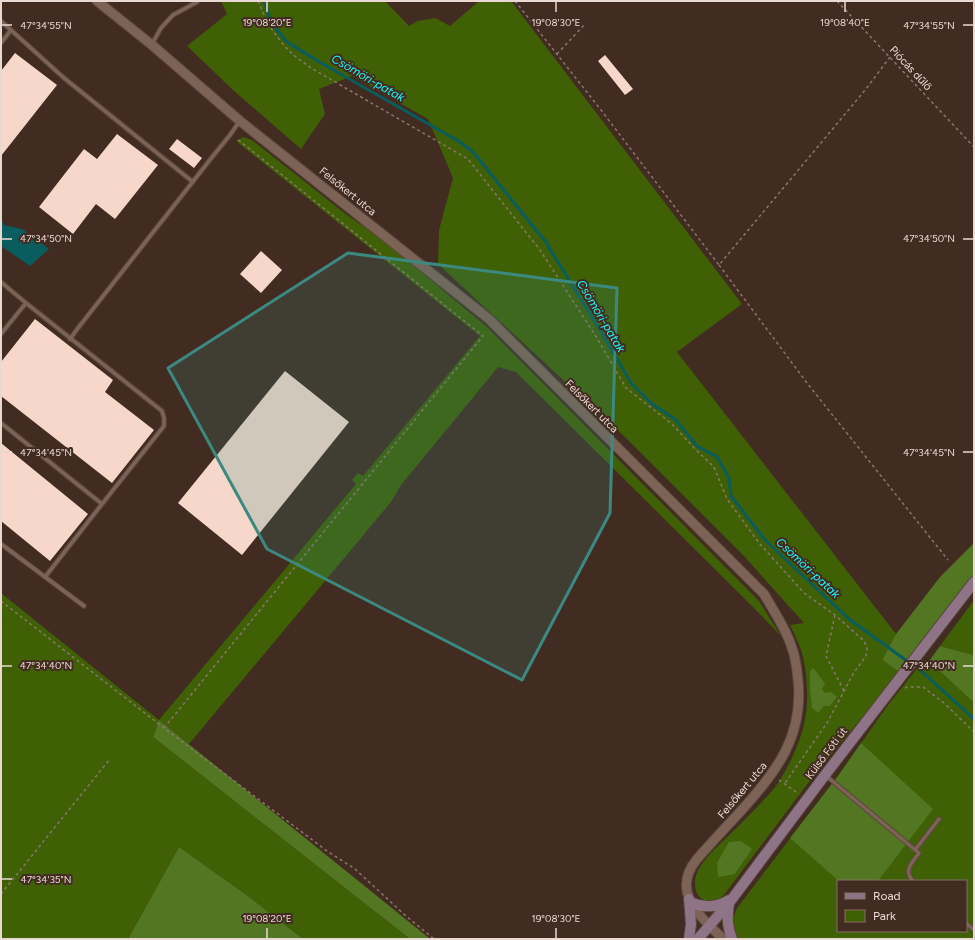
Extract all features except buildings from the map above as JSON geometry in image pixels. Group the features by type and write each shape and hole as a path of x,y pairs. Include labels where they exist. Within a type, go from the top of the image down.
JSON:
{"main road":[{"name":"Külső Fóti út","path":"698,939 731,900 806,799 974,582"},
{"path":"689,939 691,924 691,901 704,906 714,906 731,900"},
{"path":"731,900 727,922 732,939"}],"street":[{"name":"Felsőkert utca","path":"97,1 152,45 240,120 489,319 764,594 784,628 793,649 798,673 800,695 798,717 792,738 771,775 692,865 688,873 686,890 691,901 697,912 723,939"}],"lane":[{"path":"152,45 161,28 173,15 197,1"},
{"path":"1,21 64,78 193,182"},
{"path":"1,43 11,30"},
{"path":"70,339 231,134 240,120"},
{"path":"1,282 70,339 162,411 164,418 164,426 45,577"},
{"path":"1,334 26,303"},
{"path":"1,423 102,504"},
{"path":"1,544 84,606"},
{"path":"825,775 919,853 908,870 908,874 912,880"},
{"path":"915,850 939,819"}],"path":[{"path":"258,1 268,24 292,54 311,68 468,159 540,250 597,338 626,388 672,424 714,467 727,499 759,543 804,593 835,615 864,641 867,648 866,656 853,674 827,723 785,783"},
{"path":"515,1 719,265 807,383 948,560"},
{"name":"Piócás dűlő","path":"836,1 974,147"},
{"path":"557,54 584,24"},
{"path":"719,265 866,89 890,57"},
{"path":"164,728 483,336 231,134"},
{"path":"1,602 164,728 327,851 354,869 434,939"},
{"path":"835,615 826,656 844,691"},
{"path":"901,690 907,687 923,687 974,732"},
{"path":"1,894 110,759"},
{"path":"771,775 785,783 806,799"}],"highlighted area":[{"path":"348,253 617,288 610,513 522,680 267,549 168,368"}],"green space":[{"path":"221,1 385,1 409,26 418,21 435,18 450,26 479,1 511,1 742,304 677,352 896,634 882,660 899,672 809,782 720,899 710,902 701,899 696,890 695,884 698,872 710,854 776,786 791,761 801,735 806,712 806,675 801,650 790,625 804,623 743,555 626,438 438,264 439,230 453,178 428,119 352,76 319,89 325,114 301,149 233,90 187,46 227,14"},
{"path":"243,137 252,140 347,215 379,237 487,327 759,601 781,636 516,372 498,367 401,485 391,502 189,744 159,720 356,484 352,480 358,473 363,476 480,336 236,141"},
{"path":"974,543 974,576 899,672 882,660 896,634 940,577"},
{"path":"1,593 159,720 153,737 410,939 303,939 248,896 179,847 128,939 1,939 1,625 3,622 1,621"},
{"path":"974,600 974,655 940,646"},
{"path":"940,646 974,655 974,703 929,661"},
{"path":"929,661 974,703 974,939 737,939 733,923 737,908 838,776 888,705 919,666"},
{"path":"813,668 825,684 822,689 825,693 831,692 837,697 830,706 824,706 818,713 812,708 810,690 810,671"},
{"path":"159,720 429,939 410,939 153,737"},
{"path":"861,743 933,809 879,880 838,880 790,838 838,776"},
{"path":"741,841 752,849 735,874 718,877 717,863 729,842"},
{"path":"179,847 248,896 303,939 128,939"}],"water":[{"path":"1,219 4,225 22,229 49,249 30,266 1,246"}],"waterway":[{"name":"Csömöri-patak","path":"264,1 272,24 287,42 460,142 473,152 545,241 631,383 652,404 675,419 697,446 717,457 729,478 731,496 765,540 849,619 907,661"},
{"name":"Csömöri-patak","path":"918,668 974,719"}]}
